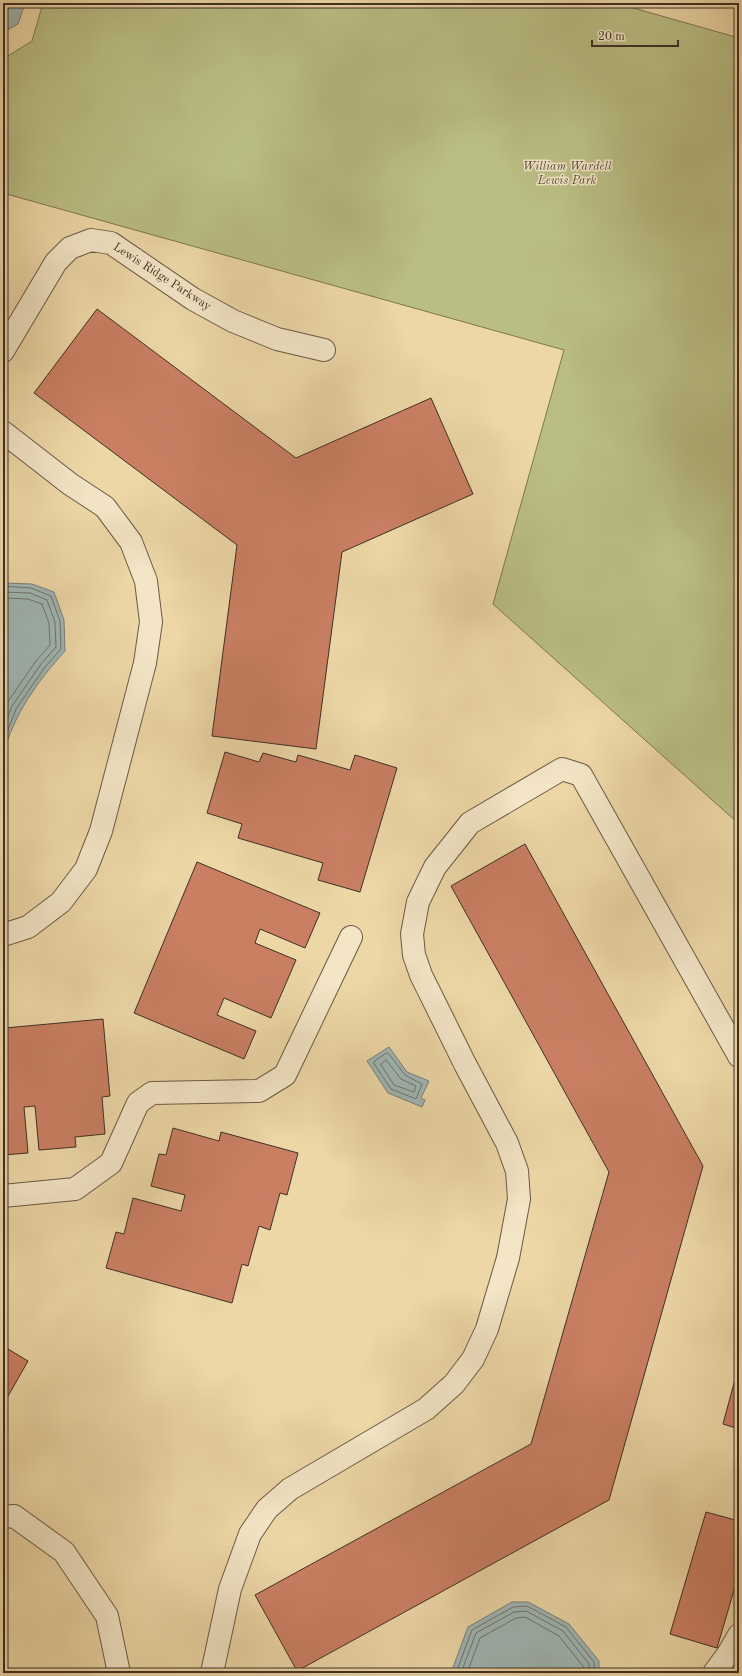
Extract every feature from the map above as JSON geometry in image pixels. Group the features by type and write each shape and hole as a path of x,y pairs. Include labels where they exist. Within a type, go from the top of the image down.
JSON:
{"street":[{"name":"Lewis Ridge Parkway","path":"3,351 56,262 70,248 91,240 110,243 193,299 233,321 277,339 324,350"},
{"path":"3,432 70,484 105,507 131,542 146,581 151,622 145,663 101,831 86,869 61,902 28,927 3,935"},
{"path":"212,1673 230,1589 250,1534 267,1509 290,1489 426,1409 454,1384 473,1358 487,1329 508,1258 518,1206 519,1198 517,1171 507,1143 465,1064 421,975 414,954 412,934 418,902 434,867 470,823 562,769 581,775 739,1056"},
{"path":"3,1196 74,1189 111,1163 138,1102 152,1093 258,1091 285,1075 295,1050 351,937"},
{"path":"3,1518 14,1516 64,1552 107,1616 119,1673"},
{"path":"714,1673 728,1654 739,1634"}],"green space":[{"name":"William Wardell Lewis Park","path":"43,3 616,3 739,38 739,824 493,604 564,350 3,193 3,59 32,41"}],"water":[{"path":"3,3 25,3 18,24 7,30 3,29"},
{"path":"3,583 32,584 54,592 64,620 65,651 36,687 20,712 13,726 3,755"},
{"path":"389,1047 407,1072 429,1081 421,1098 425,1100 422,1107 388,1093 367,1061"},
{"path":"512,1602 528,1602 569,1624 599,1661 599,1673 451,1673 468,1627"}],"building":[{"path":"97,309 296,458 431,398 473,494 342,552 316,749 212,736 237,545 34,393"},
{"path":"225,752 259,762 263,753 296,762 298,755 350,770 355,755 397,768 360,892 318,880 323,863 238,838 242,824 207,813"},
{"path":"525,844 703,1166 609,1500 297,1671 255,1595 531,1444 609,1172 451,886"},
{"path":"197,862 320,913 305,948 260,929 255,943 296,960 271,1018 224,998 217,1015 256,1031 244,1059 134,1013"},
{"path":"103,1019 110,1096 102,1097 105,1134 75,1137 76,1147 39,1150 35,1106 24,1107 28,1153 3,1155 3,1040 6,1040 5,1028"},
{"path":"173,1128 219,1141 221,1132 298,1153 287,1195 280,1193 270,1230 259,1226 248,1266 242,1264 232,1303 106,1268 116,1232 124,1234 133,1198 181,1211 185,1195 151,1186 159,1154 166,1155"},
{"path":"3,1346 28,1361 3,1405"},
{"path":"737,1372 739,1372 739,1429 723,1424"},
{"path":"706,1512 739,1521 739,1573 717,1648 670,1634"}]}
